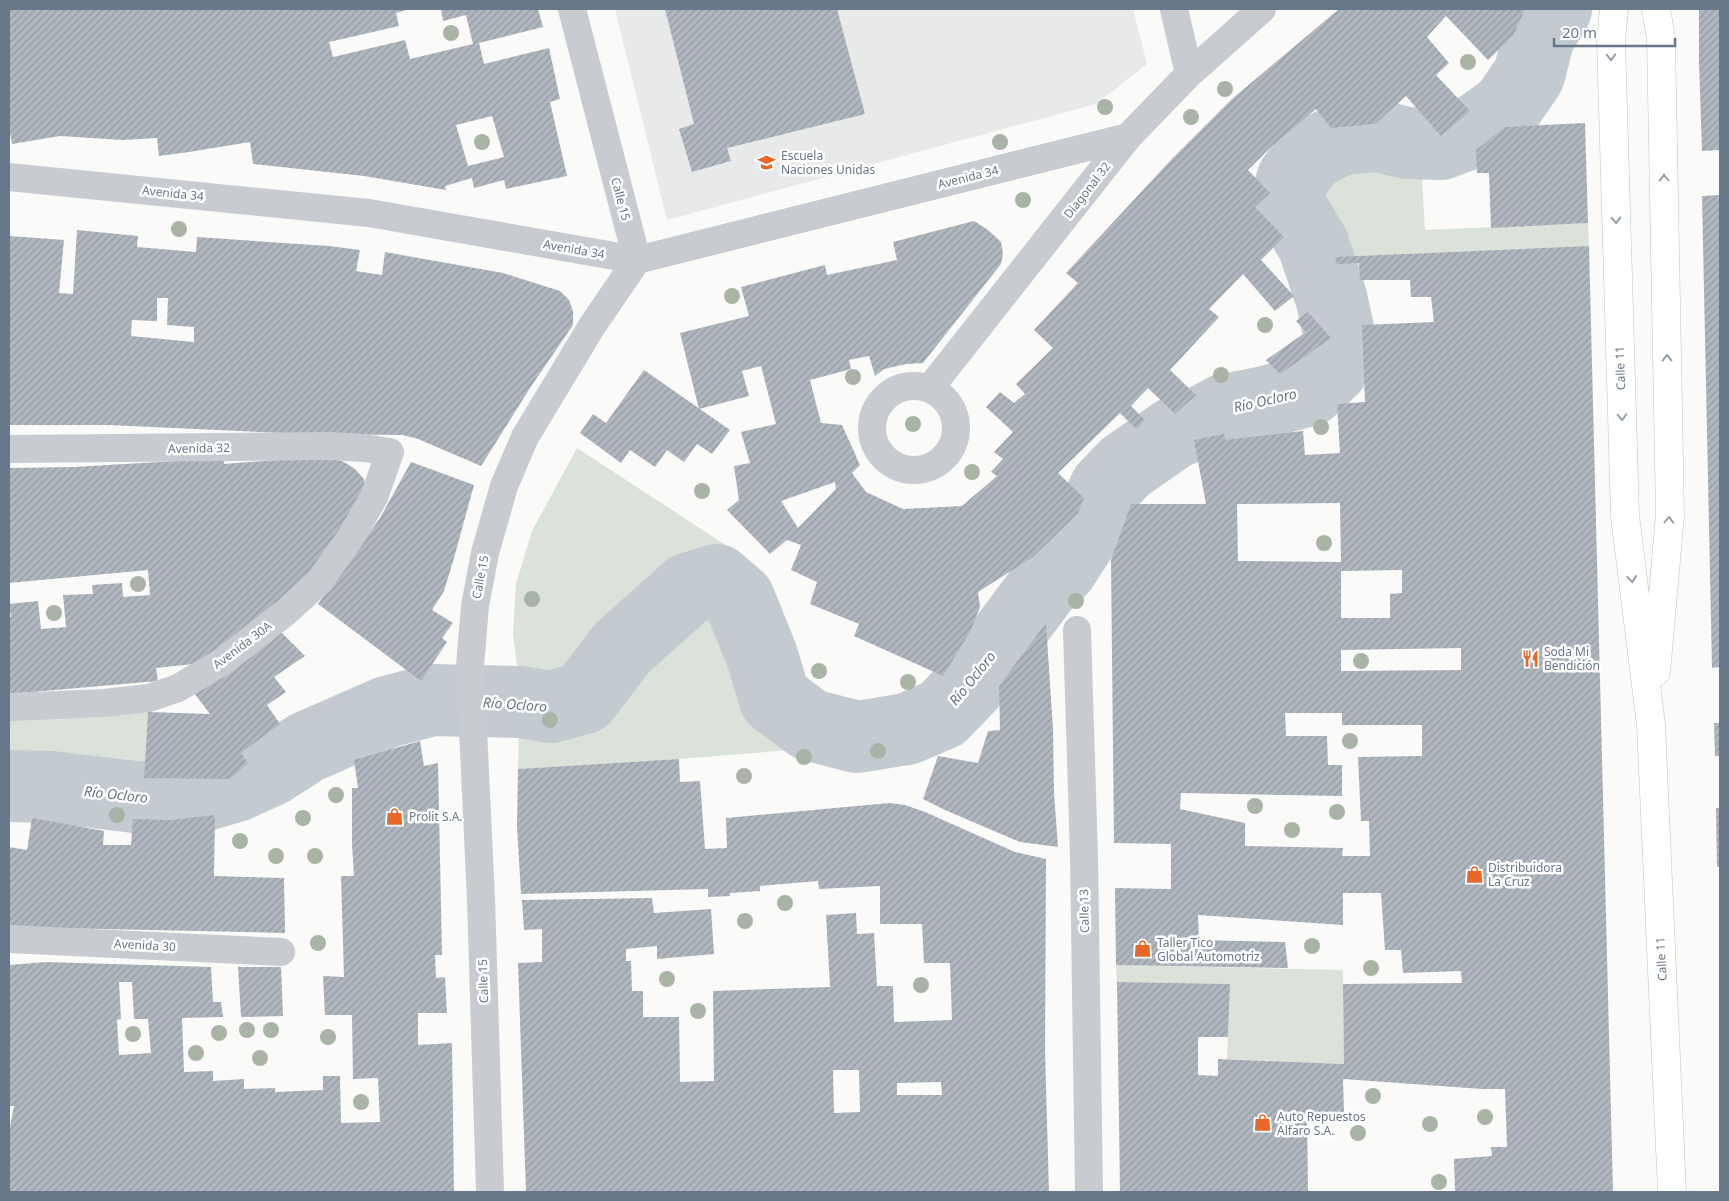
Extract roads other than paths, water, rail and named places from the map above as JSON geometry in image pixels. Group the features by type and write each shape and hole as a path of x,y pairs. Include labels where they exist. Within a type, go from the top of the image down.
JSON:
{"main road":[{"name":"Calle 11","path":"1614,9 1611,40 1625,516 1651,725 1672,1192"},
{"name":"Calle 11","path":"1651,725 1670,514 1661,38 1656,9"}],"street":[{"name":"Calle 15","path":"490,1192 481,909 470,666 475,606 485,553 504,486 525,438 592,326 638,260 572,9"},
{"path":"1174,9 1190,74"},
{"name":"Diagonal 32","path":"930,388 1128,137 1190,74 1262,9"},
{"name":"Avenida 34","path":"9,177 369,213 638,260 1128,137"},
{"name":"Avenida 32","path":"9,450 331,446 390,452"},
{"name":"Avenida 30A","path":"9,707 104,704 149,698 178,688 222,662 286,612 320,582 351,537 374,497 390,452"},
{"name":"Calle 13","path":"1077,630 1084,867 1089,1192"},
{"name":"Avenida 30","path":"9,939 281,952"}],"waterway":[{"name":"Río Ocloro","path":"9,786 51,787 135,797 195,798 236,786 271,770 307,747 387,712 432,700 520,702 551,707 584,698 622,648 688,589 717,580 739,599 762,656 775,699 810,725 857,737 907,729 942,714 970,685 1044,586 1062,568 1088,528 1105,488 1125,467 1174,433 1200,423 1223,410 1265,402 1310,390 1332,369 1341,342 1331,297 1313,244 1286,199 1293,178 1309,156 1341,139 1378,136 1407,143 1441,144 1473,132 1507,107 1529,75 1539,36 1556,9"}],"place":[{"name":"Escuela Naciones Unidas","path":"767,162"},
{"name":"Soda Mi Bendición","path":"1530,658"},
{"name":"Prolit S.A.","path":"395,816"},
{"name":"Distribuidora La Cruz","path":"1474,874"},
{"name":"Taller Tico Global Automotriz","path":"1143,949"},
{"name":"Auto Repuestos Alfaro S.A.","path":"1263,1123"}]}
